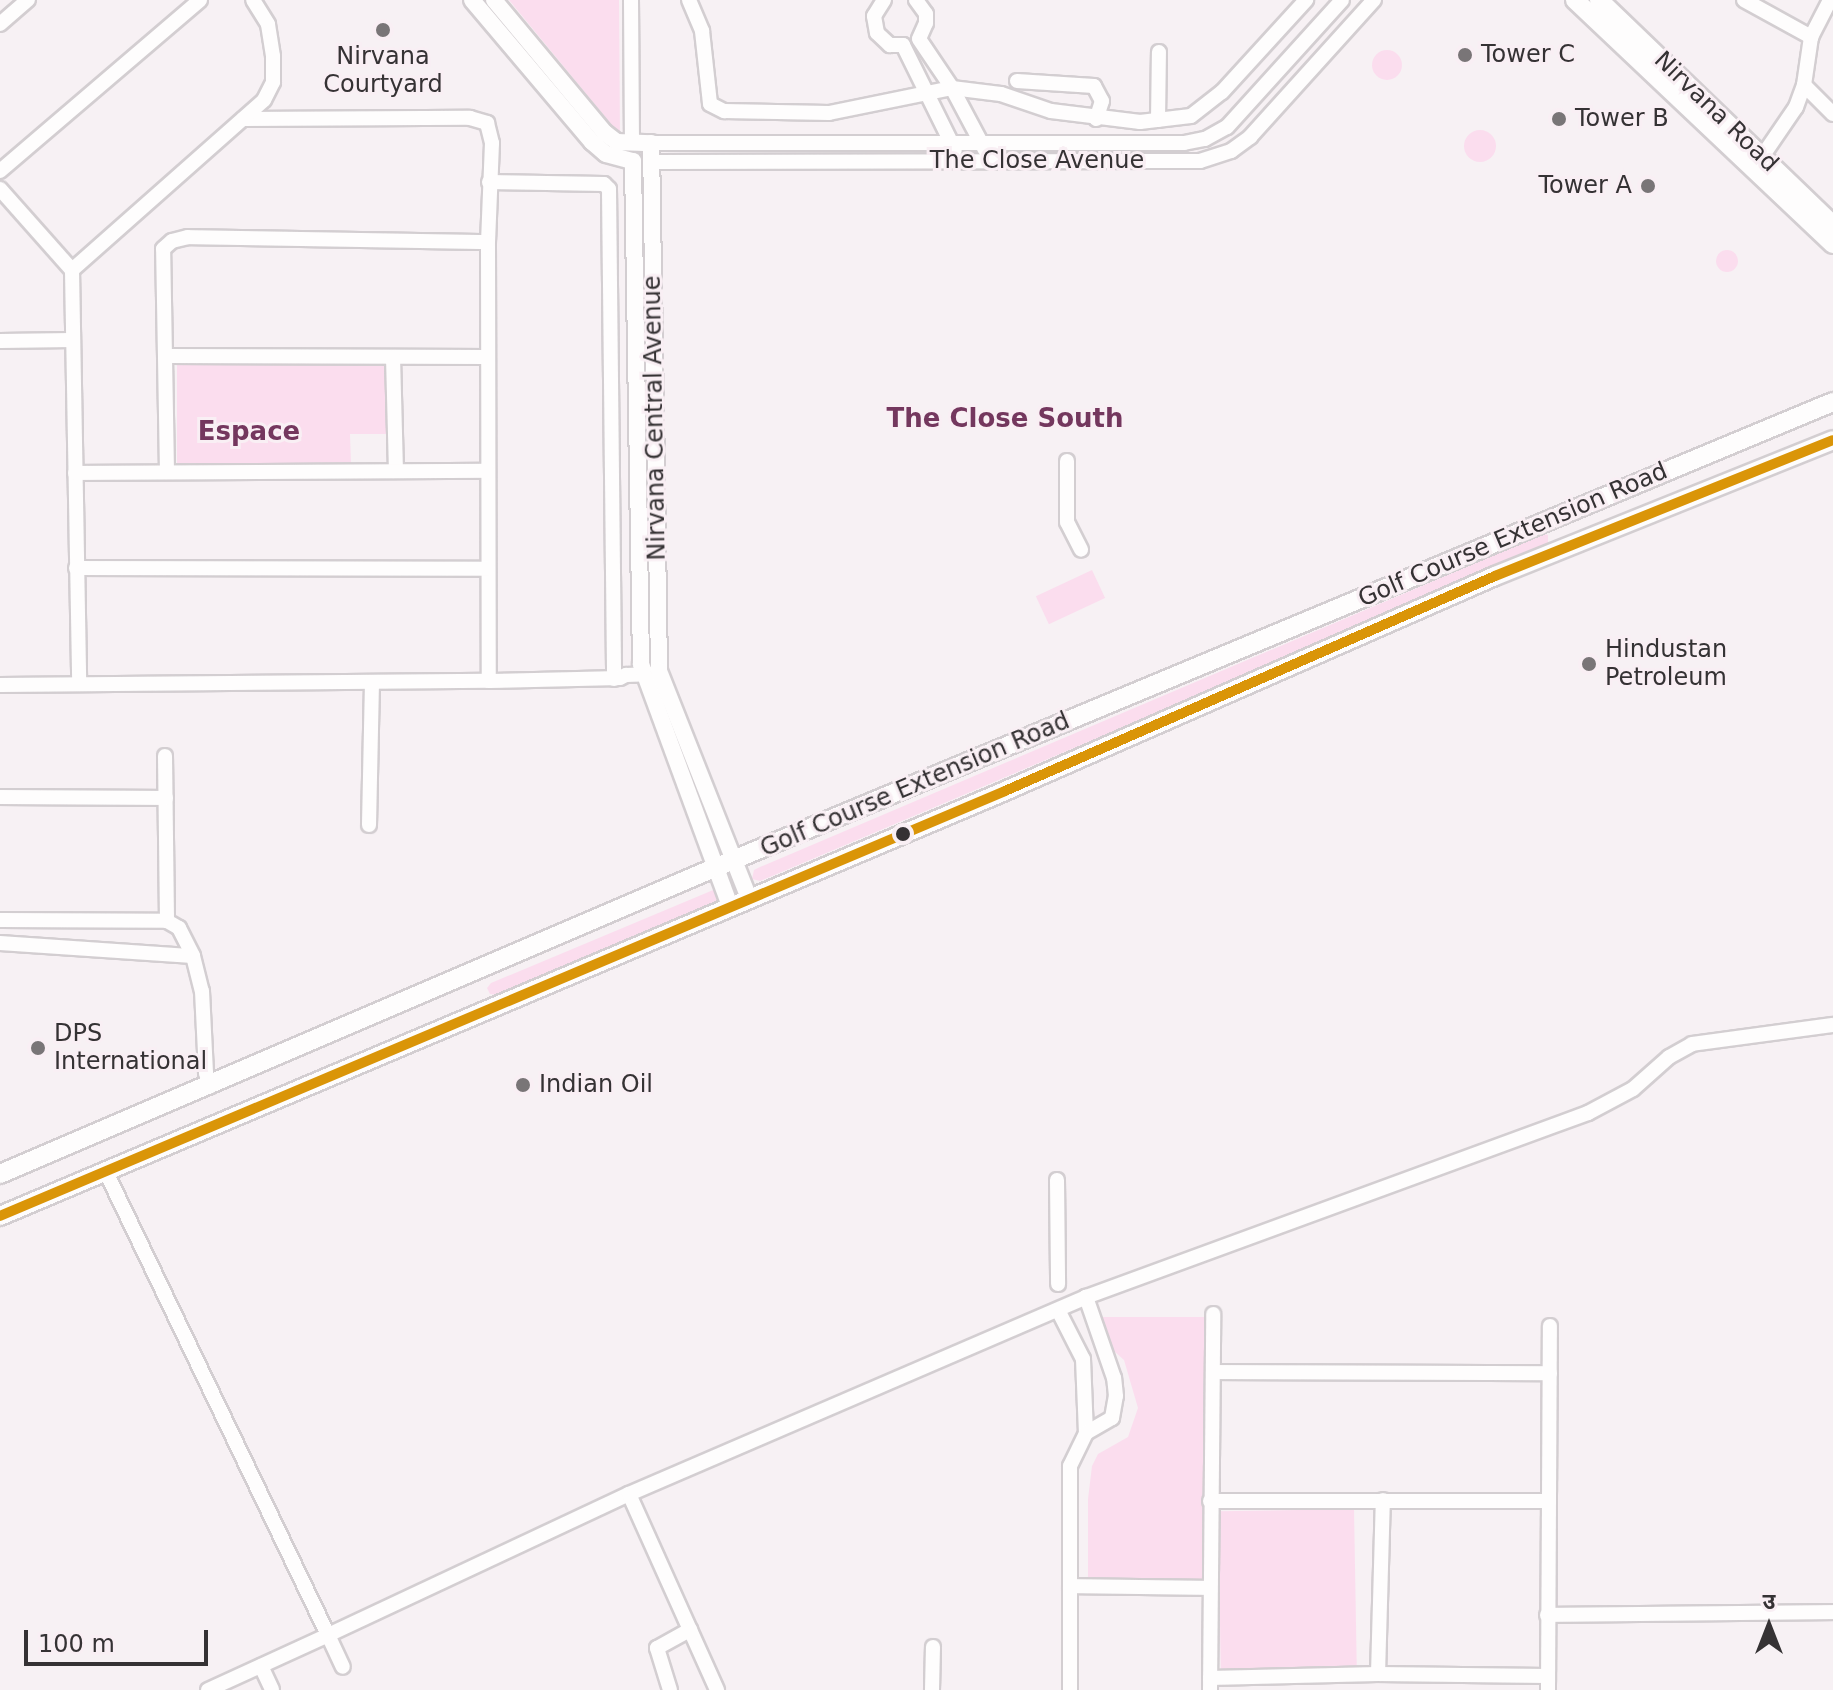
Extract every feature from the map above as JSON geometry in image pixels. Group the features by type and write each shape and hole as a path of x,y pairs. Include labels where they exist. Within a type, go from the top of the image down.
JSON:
{"main road":[{"name":"Nirvana Road","path":"1575,0 1833,225"},
{"name":"Nirvana Road","path":"1599,0 1759,162 1833,244"},
{"name":"Golf Course Extension Road","path":"0,1174 723,865 1833,402"},
{"path":"1794,418 1806,452"},
{"name":"Golf Course Extension Road","path":"0,1216 1573,545 1833,440"},
{"path":"1559,515 1573,545"}],"street":[{"path":"0,24 28,0"},
{"path":"0,171 200,0"},
{"path":"72,270 264,100 273,82 268,24 253,0"},
{"path":"472,0 592,142 606,154 633,161"},
{"path":"494,0 605,133 617,142 651,143"},
{"path":"631,0 632,143"},
{"path":"689,0 702,31 710,104 724,111 829,113 952,88 1001,94 1029,106 1096,119 1158,120 1191,116 1222,92 1306,0"},
{"path":"884,0 874,16 877,33 890,45 903,45 929,91 931,107 961,161"},
{"path":"916,0 926,14 926,23 919,39 952,88 990,161"},
{"path":"1214,158 1205,139 1227,127 1342,0"},
{"name":"The Close Avenue","path":"633,161 1146,161 1214,158 1250,137 1374,0"},
{"path":"1744,0 1811,37"},
{"path":"1759,162 1796,107 1804,85 1811,37 1830,0"},
{"path":"1158,120 1159,52"},
{"path":"1017,81 1094,86 1102,101 1096,119"},
{"path":"1804,85 1833,114"},
{"path":"243,119 479,119 487,123 490,131 489,681"},
{"name":"The Close Avenue","path":"651,143 1146,143 1205,139"},
{"name":"Nirvana Central Avenue","path":"632,143 645,680 723,865 749,898"},
{"name":"Nirvana Central Avenue","path":"651,143 663,681 723,865 730,906"},
{"path":"1085,143 1085,161"},
{"path":"1146,143 1146,161"},
{"path":"489,182 604,184 609,189 617,678"},
{"path":"0,189 72,270 79,684"},
{"path":"167,472 163,249 172,241 188,237 488,242"},
{"path":"0,341 73,340"},
{"path":"167,356 488,357"},
{"path":"393,357 396,471"},
{"path":"1067,461 1067,522 1081,550"},
{"path":"75,473 488,471"},
{"path":"76,568 488,569"},
{"path":"0,685 617,678 625,683 663,681"},
{"path":"369,825 372,682"},
{"path":"165,756 167,921"},
{"path":"0,797 166,798"},
{"path":"0,920 167,921 179,928 193,956 202,991 206,1073 210,1086"},
{"path":"0,943 193,956"},
{"path":"208,1690 629,1494 1086,1297 1588,1113 1633,1089 1669,1057 1692,1044 1833,1025"},
{"path":"106,1172 343,1667"},
{"path":"1057,1180 1058,1284"},
{"path":"1086,1297 1114,1378 1116,1396 1112,1418 1086,1433"},
{"path":"1058,1310 1083,1359 1086,1433 1070,1466 1070,1690"},
{"path":"1213,1314 1210,1684 1314,1682 1378,1674 1548,1683 1550,1326"},
{"path":"1213,1372 1550,1373"},
{"path":"629,1494 717,1690"},
{"path":"1378,1674 1383,1500"},
{"path":"1210,1501 1547,1501"},
{"path":"1070,1586 1209,1588"},
{"path":"1547,1615 1833,1612"},
{"path":"670,1690 658,1651 692,1634"},
{"path":"932,1690 933,1647"},
{"path":"261,1666 272,1690"}],"shaded area":[{"path":"509,0 619,0 620,135"},
{"path":"1387,50 1398,54 1402,65 1398,76 1387,80 1376,76 1372,65 1376,54"},
{"path":"1480,130 1491,135 1496,146 1491,157 1480,162 1469,157 1464,146 1469,135"},
{"path":"1727,250 1735,253 1738,261 1735,269 1727,272 1719,269 1716,261 1719,253"},
{"path":"387,362 389,434 350,434 351,465 177,464 177,364"},
{"path":"1544,534 1548,535 1548,547 760,881 752,879 754,870 760,867"},
{"path":"1092,570 1105,598 1049,624 1036,596"},
{"path":"718,888 720,899 717,901 497,995 490,994 487,988 491,983"},
{"path":"1097,1317 1207,1317 1208,1580 1088,1580 1088,1499 1092,1466 1098,1454 1128,1437 1138,1408 1124,1360 1104,1342"},
{"path":"1354,1509 1357,1668 1221,1670 1218,1511"}],"transit line":[{"path":"0,1216 1005,791 1495,576 1833,440"}],"place":[{"name":"Nirvana Courtyard","path":"383,30"},
{"name":"Tower C","path":"1465,55"},
{"name":"Tower B","path":"1559,119"},
{"name":"Tower A","path":"1648,186"},
{"name":"Hindustan Petroleum","path":"1589,664"},
{"name":"DPS International","path":"38,1048"},
{"name":"Indian Oil","path":"523,1085"}],"district":[{"name":"The Close South","path":"1005,419"},
{"name":"Espace","path":"249,432"}]}
